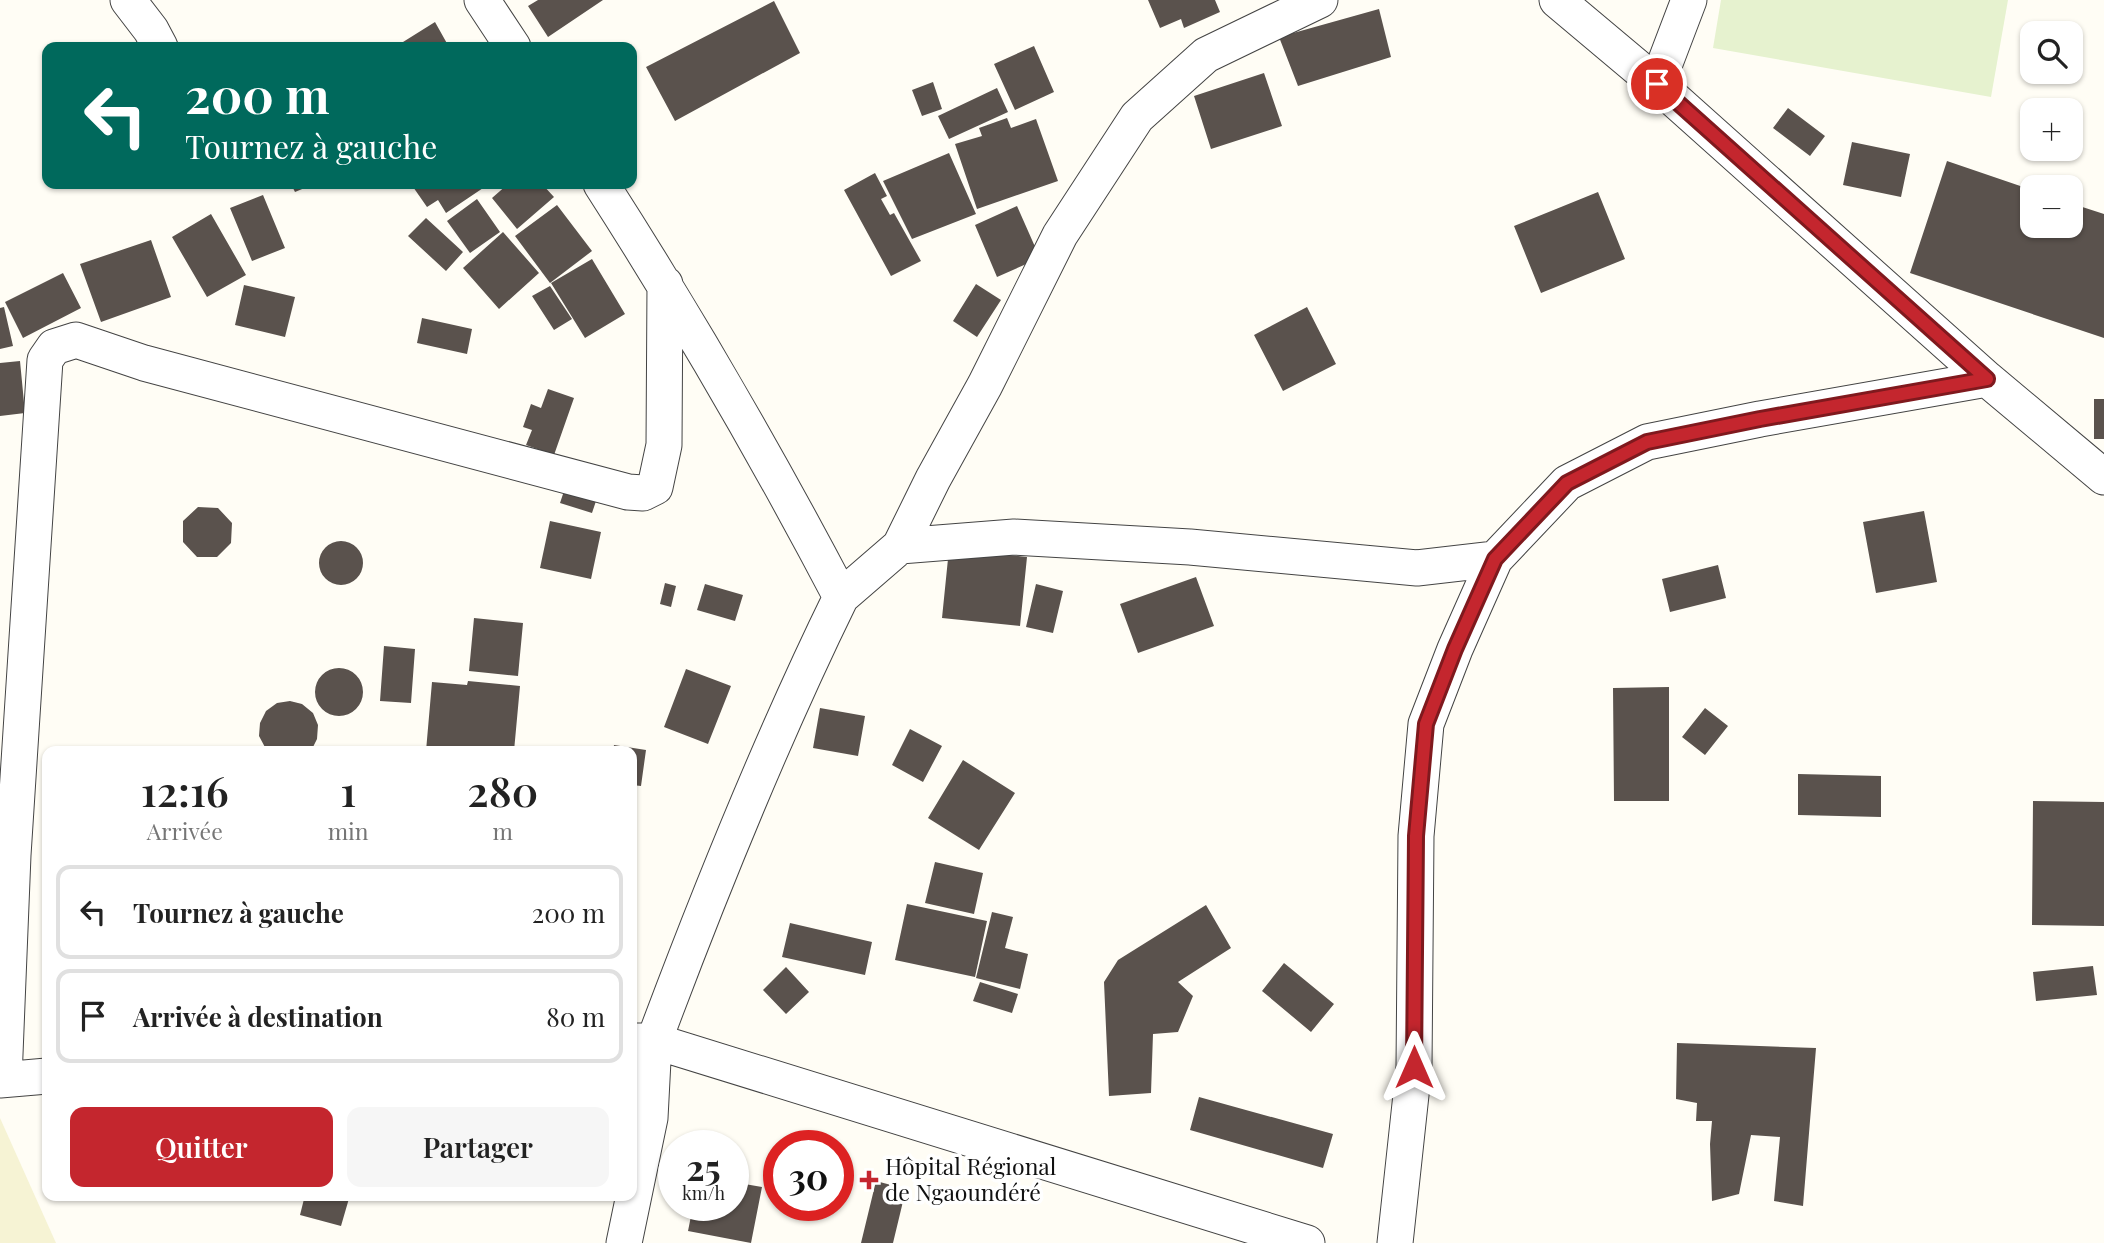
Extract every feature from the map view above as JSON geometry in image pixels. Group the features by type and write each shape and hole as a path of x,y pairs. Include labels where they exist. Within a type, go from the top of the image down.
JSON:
{"street":[{"path":"128,0 157,42"},
{"path":"482,0 510,42"},
{"path":"637,1180 650,1118 643,1041 700,917 802,676 841,597 900,546 1060,235 1137,117 1206,55 1320,0"},
{"path":"1557,0 1657,84 1987,379 2104,477"},
{"path":"1657,84 1689,0"},
{"path":"604,189 665,284 785,490 841,597"},
{"path":"42,1076 2,1080 13,855 43,388 45,360 54,347 76,340 144,363 628,492 643,493 655,487 664,446 665,284"},
{"path":"1395,1243 1414,1067 1416,836 1426,724 1455,649 1495,559 1567,483 1647,442 1987,379"},
{"path":"900,546 1014,537 1190,547 1417,568 1495,559"},
{"path":"643,1041 1307,1243"},
{"path":"624,1243 633,1201"}],"shaded area":[{"path":"0,1118 56,1243 0,1243"}],"green space":[{"path":"1721,0 2008,0 1991,97 1713,48"}],"building":[{"path":"538,0 603,0 548,37 528,6"},
{"path":"1148,0 1215,0 1220,12 1184,28 1181,19 1160,28"},
{"path":"774,1 800,53 675,121 646,67"},
{"path":"1379,9 1391,57 1298,86 1279,37"},
{"path":"435,22 446,42 403,42"},
{"path":"1034,46 1054,92 1015,110 994,64"},
{"path":"1264,73 1282,126 1211,149 1194,96"},
{"path":"933,82 942,109 922,116 912,90"},
{"path":"997,88 1008,112 949,139 938,116"},
{"path":"1788,108 1825,136 1810,156 1773,128"},
{"path":"1007,118 1011,128 1036,119 1058,181 977,209 955,144 982,136 979,128"},
{"path":"1852,142 1910,154 1901,197 1843,185"},
{"path":"949,153 976,214 912,239 883,181"},
{"path":"1947,161 2020,186 2020,238 2083,238 2083,207 2104,214 2104,338 1910,273"},
{"path":"875,173 887,196 881,199 890,215 894,213 921,261 891,276 844,190"},
{"path":"414,189 482,189 446,213 438,200 427,207"},
{"path":"502,189 547,189 554,197 517,229 492,198"},
{"path":"1598,192 1625,259 1541,293 1514,226"},
{"path":"263,195 285,248 252,261 230,208"},
{"path":"477,199 500,232 470,253 447,221"},
{"path":"557,205 592,251 550,283 515,236"},
{"path":"1017,206 1040,258 997,277 975,225"},
{"path":"211,214 246,275 207,297 172,237"},
{"path":"426,218 463,252 446,271 408,236"},
{"path":"503,232 539,273 499,309 463,268"},
{"path":"151,240 171,297 101,322 80,264"},
{"path":"592,259 625,314 585,338 551,283"},
{"path":"63,273 81,308 23,338 5,302"},
{"path":"976,284 1001,300 977,337 953,321"},
{"path":"244,285 295,297 285,337 235,325"},
{"path":"550,286 572,319 554,330 532,296"},
{"path":"4,307 13,346 0,349 0,308"},
{"path":"1307,307 1336,364 1283,391 1254,335"},
{"path":"422,318 472,329 467,354 417,343"},
{"path":"20,361 25,413 0,416 0,363"},
{"path":"548,389 574,398 554,455 526,445 532,430 523,427 531,404 541,408"},
{"path":"2094,399 2104,399 2104,439 2094,439"},
{"path":"567,482 599,492 592,513 560,503"},
{"path":"198,507 218,508 232,523 231,543 217,557 197,557 183,542 183,521"},
{"path":"1924,511 1937,582 1876,593 1863,522"},
{"path":"550,521 601,532 591,579 540,568"},
{"path":"341,541 356,548 363,563 356,578 341,585 326,578 319,563 326,548"},
{"path":"949,549 1027,557 1020,626 942,618"},
{"path":"1718,565 1726,598 1670,612 1662,579"},
{"path":"1196,577 1214,626 1138,653 1120,604"},
{"path":"665,583 676,586 671,607 660,604"},
{"path":"705,584 743,595 735,621 697,610"},
{"path":"1036,584 1063,591 1053,633 1026,627"},
{"path":"474,618 523,623 518,676 469,671"},
{"path":"384,646 415,649 411,703 380,701"},
{"path":"339,668 356,675 363,692 356,709 339,716 322,709 315,692 322,675"},
{"path":"686,669 731,686 708,744 664,727"},
{"path":"468,681 520,686 514,746 426,746 432,682 467,685"},
{"path":"1669,687 1669,801 1614,801 1613,688"},
{"path":"290,701 302,704 313,713 318,725 314,746 264,746 259,736 260,723 266,711 277,703"},
{"path":"820,708 865,716 858,756 813,748"},
{"path":"1705,708 1728,726 1705,755 1682,737"},
{"path":"910,729 942,746 923,782 892,765"},
{"path":"637,749 646,750 641,786 637,786"},
{"path":"963,760 1015,793 979,850 928,818"},
{"path":"1798,774 1881,776 1881,817 1798,815"},
{"path":"2033,801 2104,802 2104,926 2032,925"},
{"path":"935,862 983,873 974,914 925,903"},
{"path":"907,904 987,921 975,977 895,960"},
{"path":"1206,905 1231,948 1178,982 1193,996 1178,1032 1153,1034 1151,1093 1109,1096 1104,982 1118,960"},
{"path":"992,912 1013,917 1005,948 1028,954 1020,989 976,978"},
{"path":"790,923 872,942 865,975 782,957"},
{"path":"1284,963 1334,1004 1311,1032 1262,991"},
{"path":"2093,966 2097,995 2036,1001 2033,972"},
{"path":"786,967 809,992 786,1014 763,990"},
{"path":"980,982 1018,994 1012,1013 973,1001"},
{"path":"1677,1043 1816,1048 1803,1206 1774,1201 1780,1137 1751,1135 1739,1194 1712,1201 1712,1121 1696,1121 1697,1103 1676,1099"},
{"path":"1199,1097 1333,1134 1323,1168 1190,1130"},
{"path":"876,1181 906,1189 893,1243 861,1243"},
{"path":"749,1185 762,1187 751,1243 688,1231 690,1221 749,1221"},
{"path":"304,1201 348,1201 341,1226 300,1215"}],"place":[{"name":"Hôpital Régional de Ngaoundéré","path":"869,1180"}],"route":[{"path":"1414,1067 1416,836 1426,724 1455,649 1495,559 1567,483 1647,442 1987,379 1657,84"}]}
